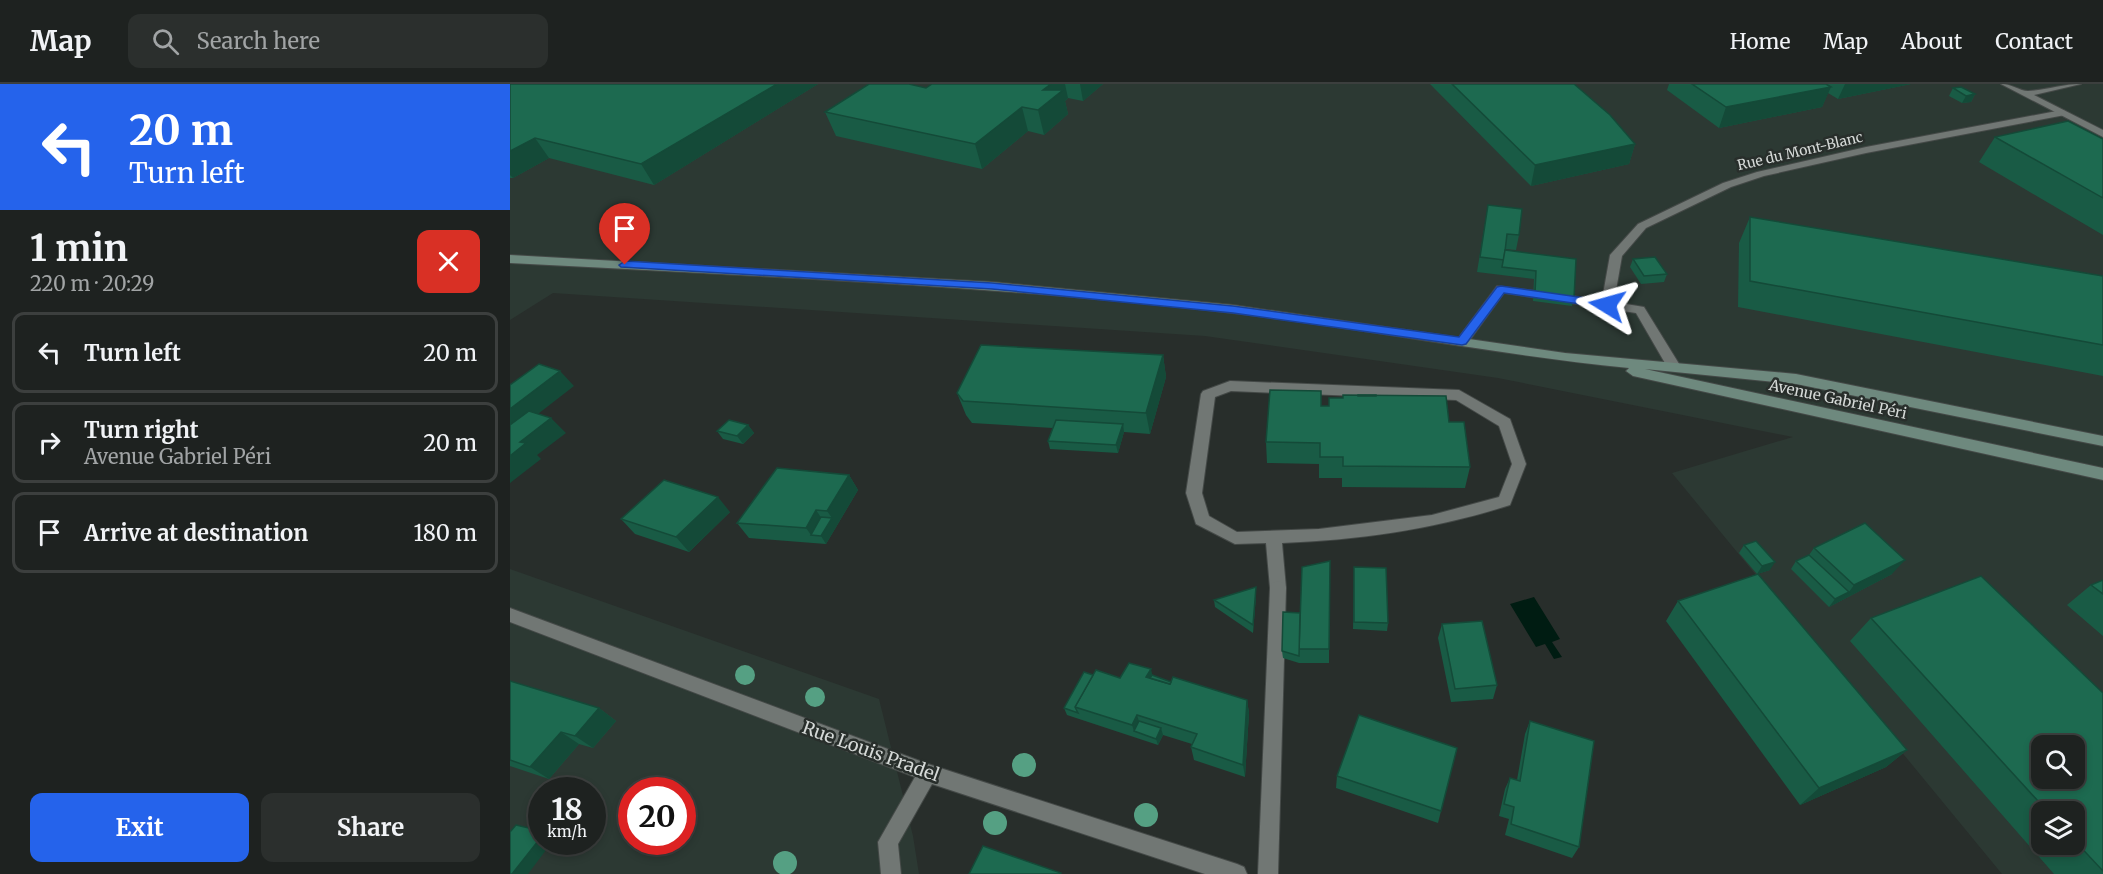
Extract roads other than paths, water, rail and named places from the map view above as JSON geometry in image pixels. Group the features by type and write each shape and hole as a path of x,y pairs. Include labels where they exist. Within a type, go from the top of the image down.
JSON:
{"main road":[{"name":"Avenue Gabriel Péri","path":"510,259 740,270 992,286 1233,309 1566,357 1796,379 2103,441"},
{"name":"Avenue Gabriel Péri","path":"1566,357 2103,474"}],"street":[{"path":"2006,84 2103,134"},
{"path":"2025,94 2076,84"},
{"name":"Rue du Mont-Blanc","path":"1607,305 1616,255 1642,226 1727,185 1761,174 1866,150 2062,113"},
{"path":"1462,341 1501,289 1640,310 1674,367"},
{"path":"1230,386 1460,395 1505,423 1520,464 1505,501 1432,521 1319,535 1273,537 1235,538 1202,520 1194,493 1208,394 1230,386"},
{"path":"1268,874 1278,588 1273,537"},
{"name":"Rue Louis Pradel","path":"510,615 928,773 1237,874"},
{"path":"891,874 888,842 928,773"}]}
